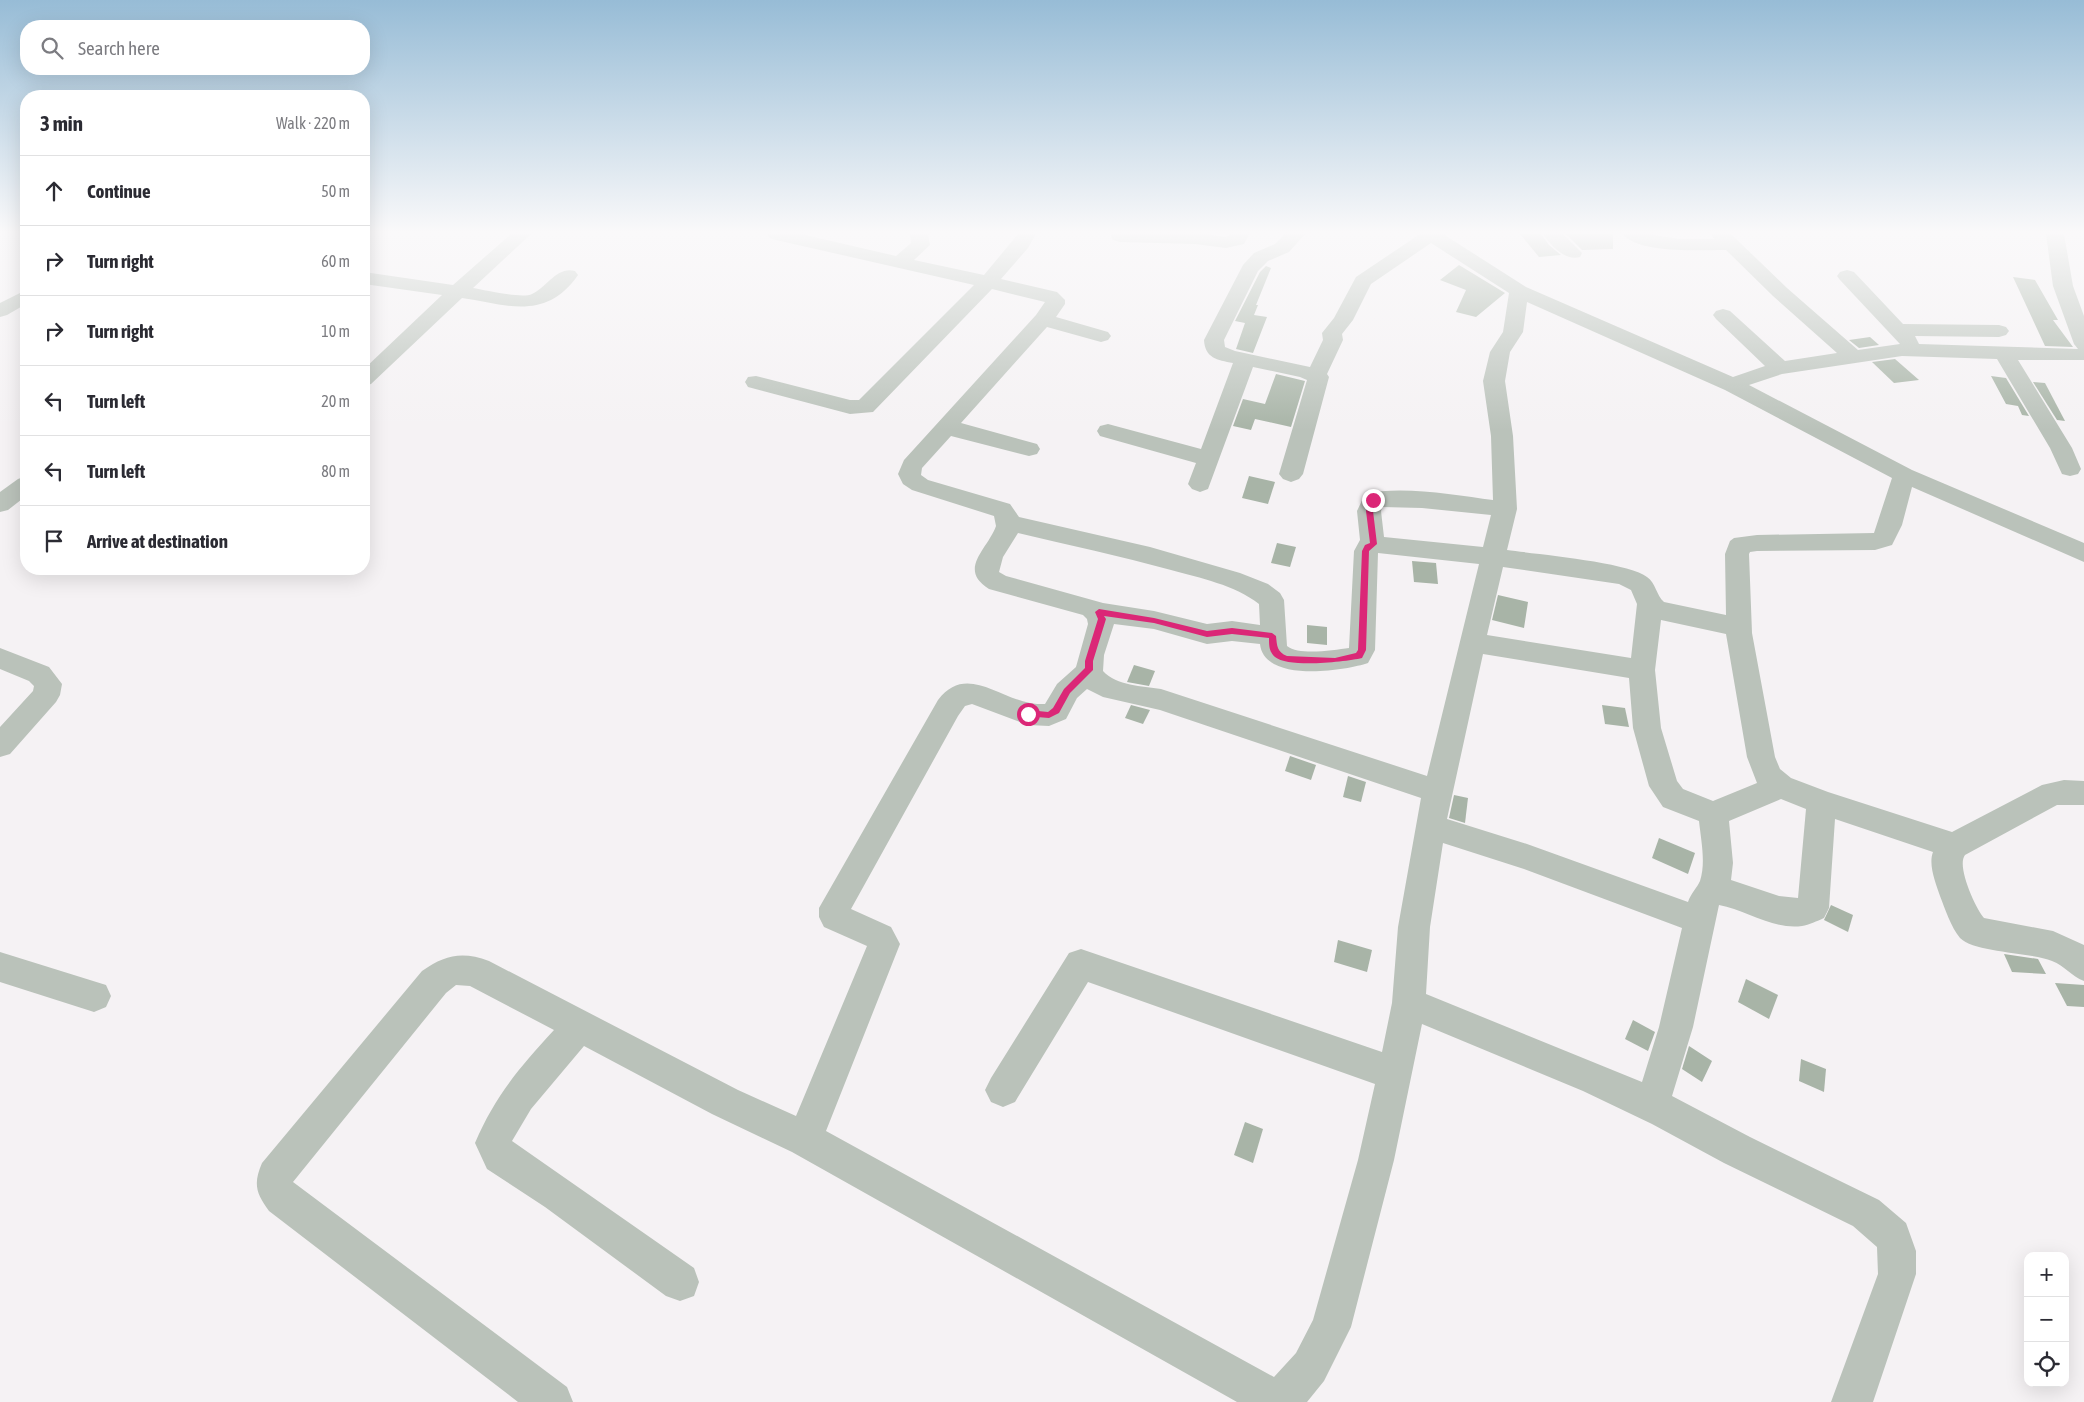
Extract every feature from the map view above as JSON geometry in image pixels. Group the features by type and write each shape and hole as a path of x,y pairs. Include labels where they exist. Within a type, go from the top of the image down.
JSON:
{"street":[{"path":"0,311 20,299"},
{"path":"370,374 449,299"},
{"path":"503,299 513,301 538,299"},
{"path":"756,382 850,407 865,407 971,299"},
{"path":"1054,299 1055,304 1045,317 912,465 908,471 909,476 913,482 920,485 1002,510 1008,516 1009,523 988,565 987,572 989,577 998,583 1092,608 1099,612 1154,620 1207,634 1232,631 1272,636"},
{"path":"1235,299 1214,340 1215,350 1221,354 1314,374 1318,377 1291,474"},
{"path":"1314,374 1318,370 1333,340 1332,333 1343,320 1354,299"},
{"path":"552,1402 282,1198 275,1188 275,1176 434,982 448,972 464,968 477,972 725,1102 805,1139 1279,1402 1310,1368 1331,1327 1376,1160 1409,1004 1414,927 1430,826 1448,756 1472,642 1505,510 1502,436 1494,381 1500,352 1513,332 1518,299"},
{"path":"1538,299 1733,385 1904,475 2084,554"},
{"path":"1788,299 1853,357"},
{"path":"1869,299 1916,350"},
{"path":"2068,299 2084,344"},
{"path":"1724,315 1780,368"},
{"path":"1045,317 1051,322 1100,336"},
{"path":"1897,330 1999,331"},
{"path":"1733,385 1762,372 1780,368 1916,350 2084,354"},
{"path":"2003,352 2052,434 2070,469"},
{"path":"1200,484 1245,359"},
{"path":"942,431 951,429 961,430 1029,449"},
{"path":"1108,431 1209,460"},
{"path":"1904,475 1888,530 1883,539 1875,542 1757,543 1744,544 1739,547 1737,554 1738,627 1761,757 1769,777 1781,786 1821,802 1954,846"},
{"path":"1373,544 1369,511 1373,500 1392,499 1444,502 1505,510"},
{"path":"1009,523 1166,561 1235,580 1265,593 1271,600 1274,650 1278,656 1287,658 1335,660 1359,656 1362,650 1366,551 1367,547 1373,544 1494,557 1632,578 1643,585 1649,605 1646,647 1642,670 1647,728 1664,786 1673,798 1713,814 1781,786"},
{"path":"1649,605 1656,610 1666,613 1738,627"},
{"path":"1099,612 1102,619 1089,661 1089,670 1092,678 1099,684 1161,700 1438,792"},
{"path":"1472,642 1642,670"},
{"path":"0,658 39,674 48,684 46,695 0,746"},
{"path":"805,1139 884,944 880,937 835,917 835,908 948,708 956,698 965,693 973,693 1028,714 1049,715 1056,711 1067,691 1089,670"},
{"path":"2084,793 2064,792 2052,794 1954,846 1947,853 1946,861 1958,904 1966,922 1974,929 1984,933 2052,946 2079,959 2084,966"},
{"path":"1714,889 1789,912 1808,912 1813,908 1821,802"},
{"path":"1652,1105 1676,1027 1705,898 1714,889 1718,863 1713,814"},
{"path":"1430,826 1527,857 1700,920"},
{"path":"1003,1090 1081,964 1395,1074"},
{"path":"0,967 94,996"},
{"path":"1409,1004 1595,1079 1652,1105 1737,1150 1866,1213 1893,1236 1897,1251 1896,1274 1852,1402"},
{"path":"580,1026 510,1108 497,1129 493,1142 500,1156 558,1194 680,1282"}],"building":[{"path":"1246,299 1258,299 1254,315 1267,317 1253,353 1236,349 1245,323 1235,321"},
{"path":"1462,299 1497,299 1476,317 1456,312"},
{"path":"2023,299 2046,299 2058,320 2053,320 2073,347 2045,346"},
{"path":"1870,337 1879,345 1859,348 1849,340"},
{"path":"1895,359 1919,380 1894,383 1872,362"},
{"path":"1276,374 1305,381 1291,427 1255,419 1251,430 1233,426 1243,399 1265,404"},
{"path":"1991,376 2006,378 2029,416 2022,415 2018,406 2006,404"},
{"path":"2033,382 2045,383 2065,421 2057,420"},
{"path":"1249,476 1275,482 1268,504 1242,498"},
{"path":"1277,543 1296,547 1290,567 1271,563"},
{"path":"1412,561 1436,563 1438,584 1414,582"},
{"path":"1498,595 1528,602 1524,628 1492,620"},
{"path":"1307,625 1327,627 1327,645 1307,643"},
{"path":"1134,665 1155,671 1149,686 1127,682"},
{"path":"1131,705 1150,710 1143,724 1125,718"},
{"path":"1602,705 1625,708 1629,727 1605,724"},
{"path":"1290,756 1316,765 1311,780 1285,771"},
{"path":"1348,776 1366,782 1361,802 1343,797"},
{"path":"1454,795 1468,798 1465,823 1449,818"},
{"path":"1659,838 1695,853 1688,874 1652,858"},
{"path":"1831,905 1853,915 1848,932 1824,920"},
{"path":"1338,940 1372,950 1367,972 1334,962"},
{"path":"2004,954 2038,959 2046,974 2012,972"},
{"path":"1746,979 1778,995 1769,1019 1738,1002"},
{"path":"2055,983 2084,985 2084,1007 2067,1006"},
{"path":"1633,1020 1655,1032 1648,1051 1625,1039"},
{"path":"1689,1046 1712,1061 1702,1082 1682,1069"},
{"path":"1801,1059 1826,1069 1824,1092 1799,1081"},
{"path":"1245,1122 1263,1129 1253,1163 1234,1155"}],"route":[{"path":"1028,714 1038,716 1049,715 1056,711 1067,691 1089,670 1089,661 1102,619 1099,612 1154,620 1207,634 1241,631 1272,636 1274,650 1278,656 1287,658 1335,660 1359,656 1362,650 1366,551 1367,547 1373,544 1369,511 1370,503 1373,500"}]}
